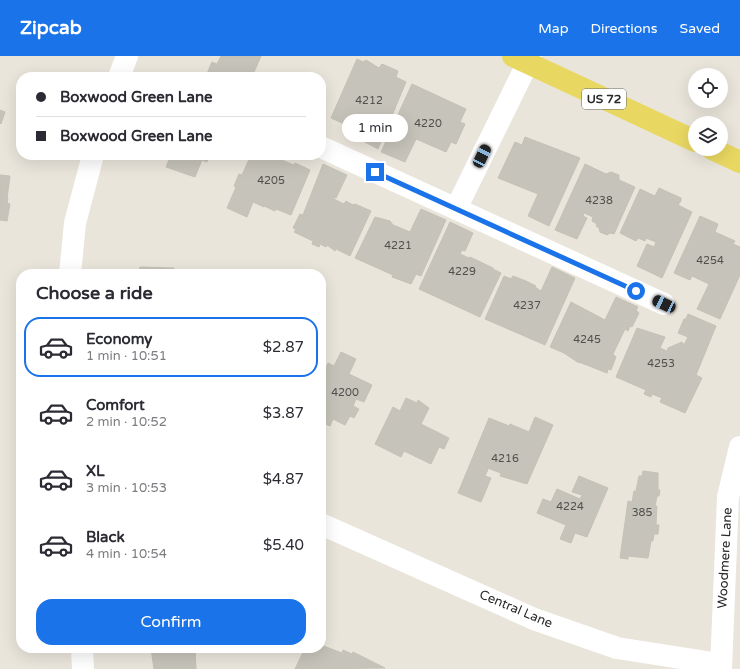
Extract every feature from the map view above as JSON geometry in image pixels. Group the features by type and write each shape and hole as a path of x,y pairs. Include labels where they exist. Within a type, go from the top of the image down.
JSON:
{"main road":[{"name":"US 72","path":"524,58 688,138"},
{"path":"727,156 740,162"}],"street":[{"path":"121,72 128,56"},
{"path":"456,209 524,58"},
{"path":"326,149 664,304"},
{"path":"70,269 75,223 92,160"},
{"name":"Woodmere Lane","path":"720,667 728,497 740,448"},
{"name":"Central Lane","path":"326,526 534,619 617,648 720,667"},
{"path":"82,653 83,669"}],"building":[{"path":"221,56 261,56 254,72 208,72 212,62 217,64"},
{"path":"357,59 363,62 366,60 379,68 382,64 398,71 396,77 406,82 378,149 348,133 351,127 331,118"},
{"path":"412,84 466,109 460,122 465,124 456,144 451,142 446,152 414,138 416,139 405,162 381,152"},
{"path":"0,110 5,112 1,124 0,123"},
{"path":"525,137 580,158 549,226 528,216 538,194 498,178 515,142 522,145"},
{"path":"169,160 202,160 195,177 166,167"},
{"path":"249,160 282,160 294,165 295,163 310,170 291,215 276,209 275,211 253,202 247,217 227,208 236,187 234,186 239,174 242,175"},
{"path":"323,164 347,175 336,198 333,197 334,199 344,204 346,201 371,211 350,256 336,249 335,251 327,245 326,247 320,244 319,247 312,244 313,241 294,232 296,229 293,228 300,214 303,215"},
{"path":"585,164 606,174 611,172 619,175 619,180 635,187 614,234 610,233 607,235 600,232 599,228 596,226 597,224 592,221 593,217 584,213 583,216 587,218 577,239 555,230"},
{"path":"0,175 10,176 7,203 10,204 7,221 0,220"},
{"path":"659,188 681,198 678,205 692,212 662,278 637,266 647,244 654,247 656,242 646,238 645,241 638,238 636,241 620,233 640,189 655,196"},
{"path":"421,209 446,220 421,276 416,274 411,284 392,277 393,275 355,258 375,217 390,221 393,225 410,232"},
{"path":"700,216 718,224 715,232 735,241 733,244 740,247 740,275 720,319 697,309 709,284 692,276 690,280 674,273"},
{"path":"450,222 473,233 465,251 462,250 460,254 469,258 470,257 501,273 480,317 419,289"},
{"path":"140,267 174,268 174,269 140,269"},
{"path":"552,267 575,278 545,345 485,319 504,276 511,279 513,276 526,281 536,286 535,287 541,291"},
{"path":"616,297 638,307 636,310 639,313 632,327 630,326 628,331 625,329 613,354 616,357 611,370 608,369 607,373 579,363 564,353 550,347 571,302 605,320"},
{"path":"688,314 716,326 696,375 702,378 685,413 660,402 662,398 652,394 651,397 644,394 646,390 616,377 637,328 665,337 660,348 667,351 668,348 682,342 684,345 688,337 678,333 684,319 686,319"},
{"path":"341,352 356,359 349,374 372,385 364,402 356,399 353,406 359,409 354,418 350,416 345,425 333,419 330,426 326,424 326,367 328,363 334,366"},
{"path":"406,398 417,403 418,400 429,408 421,424 449,438 444,449 439,447 431,464 404,451 401,457 375,444 393,407 400,411"},
{"path":"535,417 553,425 527,484 500,476 501,473 490,469 489,467 485,476 491,478 481,502 458,493 489,418 509,426 510,424 529,432"},
{"path":"643,471 658,473 658,490 660,490 655,506 657,506 656,525 659,525 658,534 654,534 653,541 651,541 648,558 628,556 628,559 620,558 628,501 632,502 639,476 642,476"},
{"path":"579,476 608,488 587,537 575,533 571,543 560,539 566,525 537,513 543,499 551,502 557,489 580,499 582,495 572,492"},
{"path":"326,647 342,653 343,650 352,654 353,652 385,668 295,669 303,653 326,653"},
{"path":"152,653 195,653 196,669 154,669"}],"route":[{"path":"375,172 636,291"}]}
